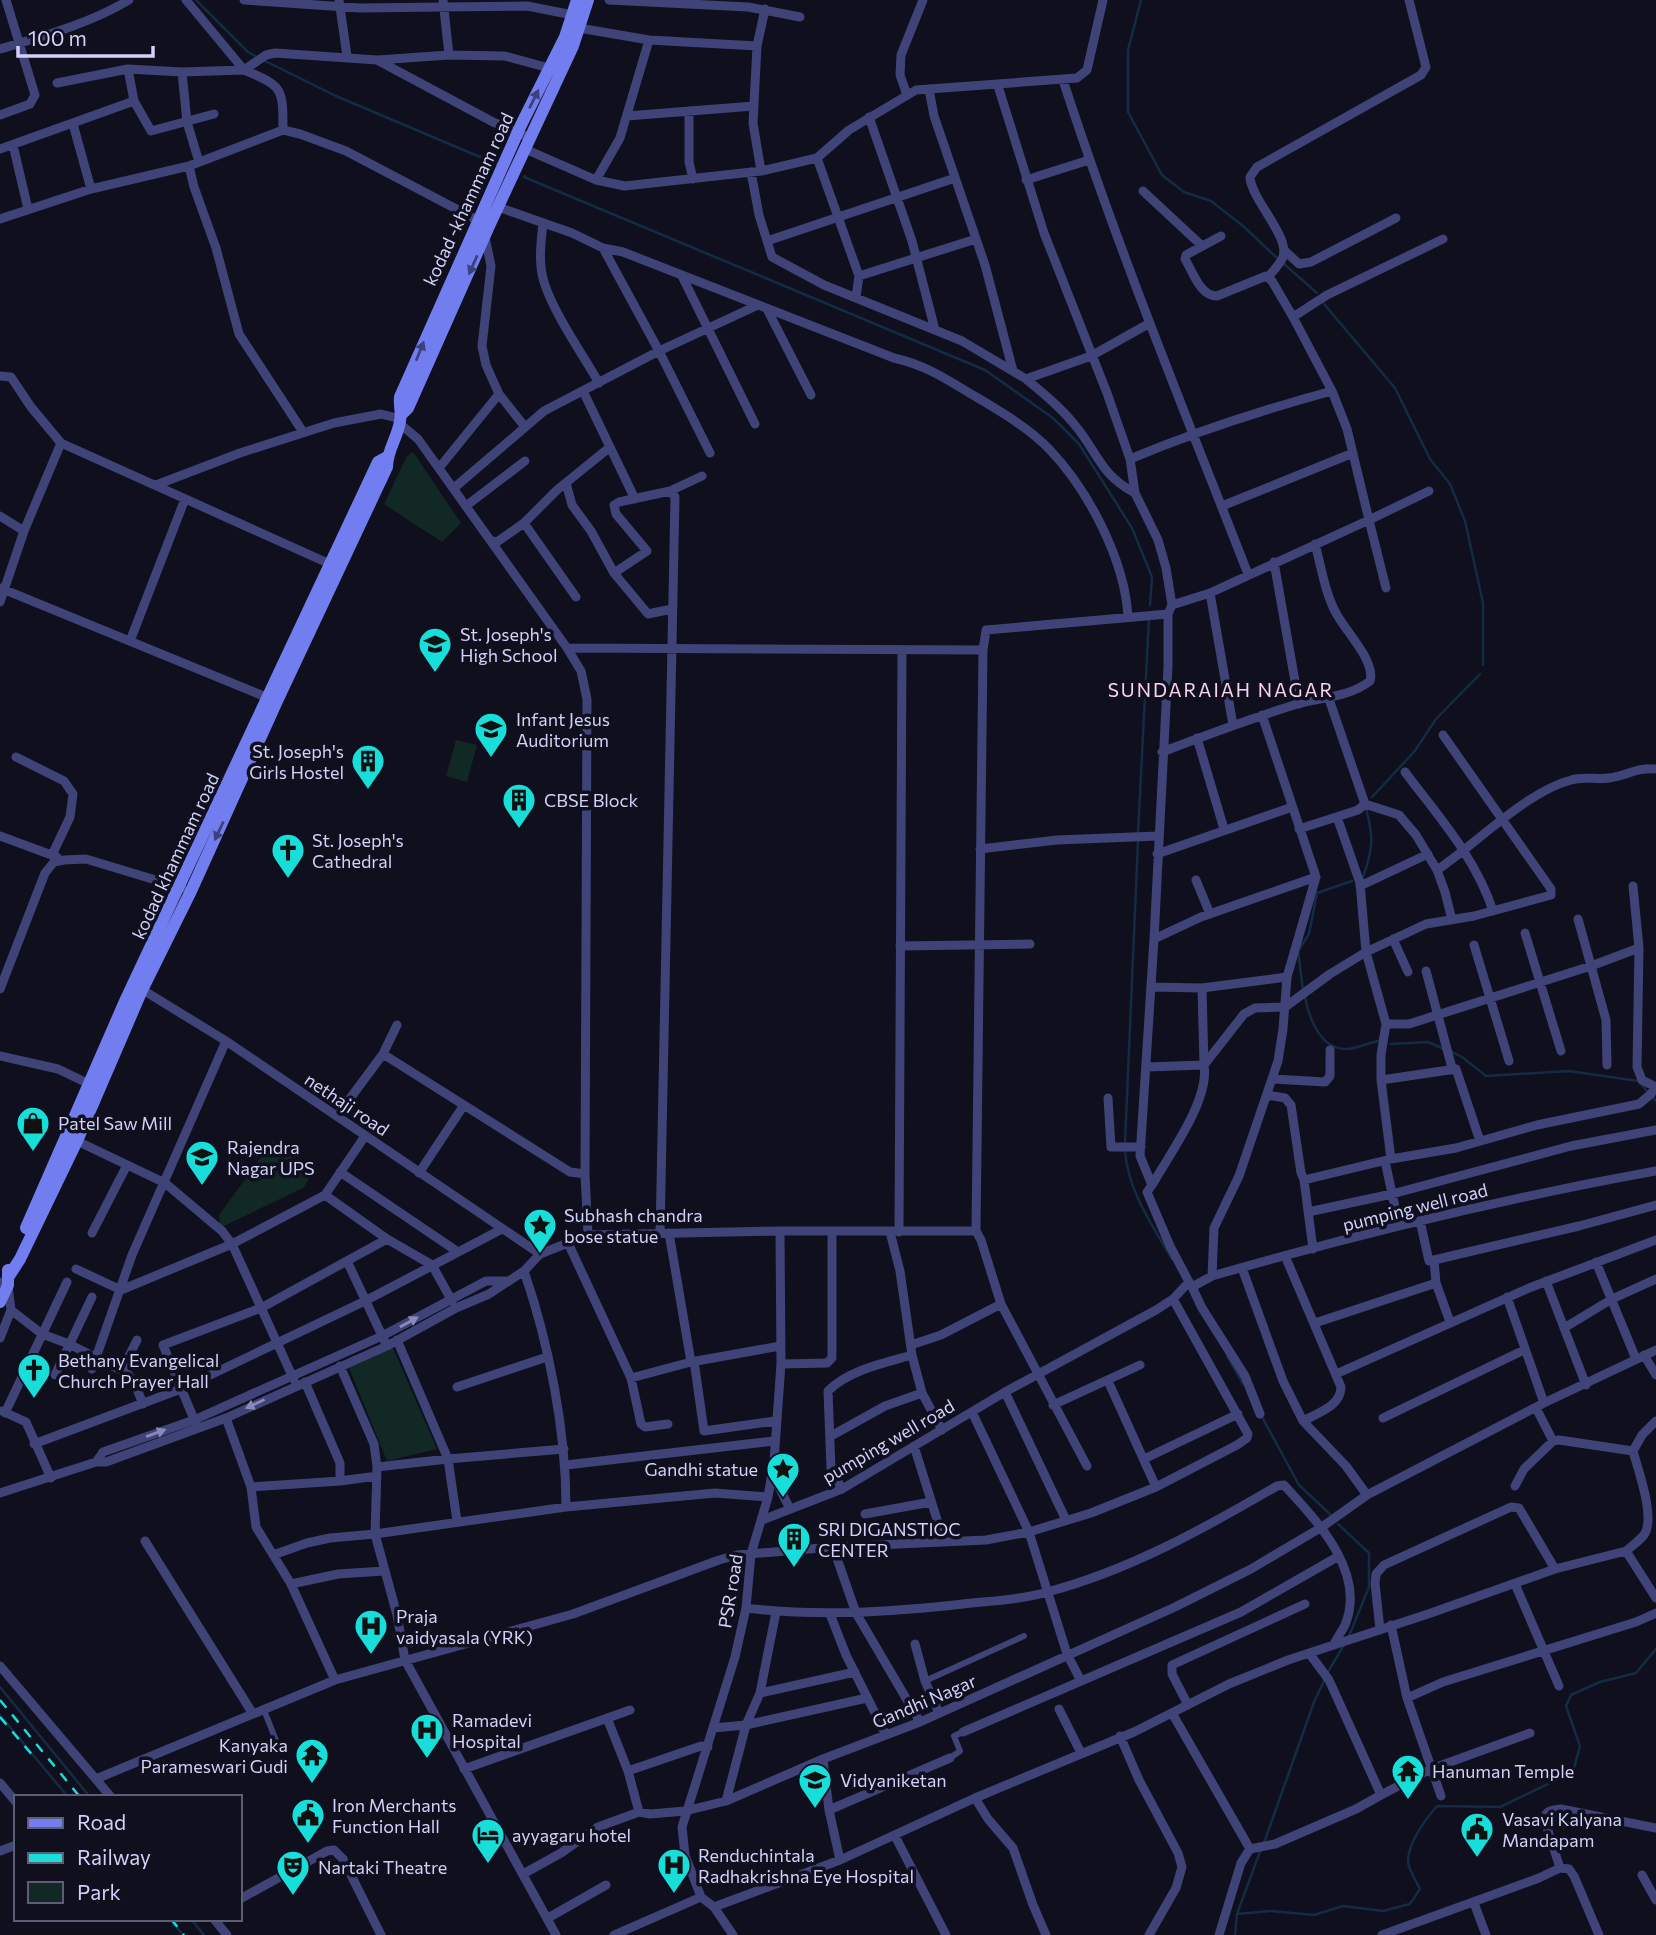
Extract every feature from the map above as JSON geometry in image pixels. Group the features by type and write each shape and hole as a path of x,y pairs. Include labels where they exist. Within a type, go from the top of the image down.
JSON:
{"main road":[{"name":"kodad -khammam road","path":"484,228 498,207 519,163 524,140 549,68 577,0"},
{"name":"kodad -khammam road","path":"484,228 579,28 588,0"},
{"name":"kodad khammam road","path":"272,699 387,467 387,457 401,419 484,228"},
{"name":"kodad khammam road","path":"0,1302 8,1269 89,1084 186,889 378,462 387,457"},
{"name":"kodad khammam road","path":"5,1281 20,1259 78,1141 138,987"}],"street":[{"path":"0,115 30,104 35,95 6,0"},
{"path":"0,49 63,31 129,0"},
{"path":"244,0 527,6 573,15"},
{"path":"609,0 765,9 800,17"},
{"path":"907,95 900,75 901,55 923,0"},
{"path":"377,60 596,180 625,186 756,172 817,158 849,130 916,90 998,86 1077,78 1087,70 1103,0"},
{"path":"1396,218 1311,262 1299,264 1284,254 1280,238 1252,189 1250,177 1257,167 1421,75 1426,67 1409,0"},
{"path":"194,3 244,70"},
{"path":"340,4 347,56"},
{"path":"444,4 449,55"},
{"path":"765,9 757,46 753,123 759,215 772,257 824,285 962,341 1026,379 1053,401 1076,426 1111,478 1135,493"},
{"path":"579,28 649,40 757,46"},
{"path":"596,180 620,138 649,40"},
{"path":"244,70 266,55 275,53 377,60 449,55 505,56 549,68"},
{"path":"57,83 128,69 182,72 244,70 271,81 275,86 283,106 283,130"},
{"path":"128,69 134,101 151,131 214,114"},
{"path":"182,72 187,122 199,162"},
{"path":"1063,80 1089,160 1150,323 1248,574"},
{"path":"998,86 1044,233 1130,459 1135,493 1157,540 1166,568 1168,667 1140,1156 1152,1185"},
{"path":"929,89 934,116 976,239 1013,371"},
{"path":"0,149 134,101"},
{"path":"627,116 754,106"},
{"path":"689,111 689,162 693,179"},
{"path":"869,117 916,258 935,330"},
{"path":"73,124 91,189"},
{"path":"0,219 91,189 189,166 283,130 346,151 484,228 491,266 482,346 486,365 499,394 525,427"},
{"path":"13,145 29,209"},
{"path":"817,158 859,276 856,297"},
{"path":"1026,180 1089,160"},
{"path":"189,166 216,248 239,334 303,432"},
{"path":"766,241 955,178"},
{"path":"1143,191 1201,245"},
{"path":"498,207 604,248 623,252 894,358 919,364 992,407 1049,449 1097,516 1121,567 1128,600 1128,617"},
{"path":"543,223 540,253 550,299 599,383"},
{"path":"1221,236 1186,253 1185,257 1208,295 1217,296 1261,277 1268,277"},
{"path":"859,276 976,239"},
{"path":"1293,317 1327,295 1443,239"},
{"path":"604,248 710,453"},
{"path":"1268,277 1284,254"},
{"path":"682,276 755,424"},
{"path":"1268,277 1293,317 1332,391 1347,429 1387,588"},
{"path":"454,488 544,411 659,351 763,307"},
{"path":"763,307 811,395"},
{"path":"1026,379 1091,356 1150,323"},
{"path":"0,376 11,377 31,407 61,443 330,564"},
{"path":"583,391 635,499"},
{"path":"1130,459 1193,433 1332,391"},
{"path":"439,468 499,394"},
{"path":"156,485 303,432 381,414 401,419 492,541 581,671 587,699 585,1174 588,1235"},
{"path":"0,602 2,589 24,531 61,443"},
{"path":"492,541 497,542 524,523 610,447"},
{"path":"1222,506 1353,453"},
{"path":"466,506 525,461"},
{"path":"614,573 647,551 613,507 619,502 670,491 702,476"},
{"path":"566,484 572,505 591,531 614,573 648,614 672,609"},
{"path":"670,491 675,497 664,1233 704,1431 775,1421"},
{"path":"1087,1466 1001,1304 976,1231 983,650 986,630 1144,616 1167,611 1429,491"},
{"path":"130,641 185,499"},
{"path":"0,516 24,531"},
{"path":"524,523 576,597"},
{"path":"1162,752 1233,724 1299,704 1329,699 1364,686 1372,676 1366,659 1335,611 1314,544"},
{"path":"1273,562 1299,704"},
{"path":"2,589 272,699"},
{"path":"1210,593 1233,724"},
{"path":"567,648 983,650"},
{"path":"902,650 894,1232 912,1350 922,1393 942,1430"},
{"path":"1329,699 1365,804"},
{"path":"1212,1276 1214,1228 1239,1176 1273,1079 1282,1040 1287,977 1316,877 1262,715"},
{"path":"1146,1067 1204,1065 1244,1014 1255,1008 1285,1007 1366,952 1426,924 1493,911 1552,894 1443,735"},
{"path":"1197,738 1224,830"},
{"path":"16,757 64,781 73,794 70,817 51,855"},
{"path":"1437,870 1536,796 1573,779 1607,779 1636,769 1656,769"},
{"path":"1405,772 1465,851 1485,887 1493,911"},
{"path":"1299,829 1358,810 1365,804"},
{"path":"1365,804 1399,815 1437,870 1452,920"},
{"path":"1157,854 1292,807"},
{"path":"1337,817 1360,886 1366,952 1386,1024 1381,1055 1381,1080 1392,1194 1399,1226"},
{"path":"0,836 64,860"},
{"path":"980,849 1057,840 1158,836"},
{"path":"1360,886 1428,854"},
{"path":"0,989 45,873 54,863 86,859 186,889"},
{"path":"1154,939 1210,914 1316,877"},
{"path":"1196,880 1210,914"},
{"path":"1304,1180 1388,1160 1456,1148 1537,1125 1639,1104 1654,1090 1642,1080 1637,1067 1639,948 1633,886"},
{"path":"1578,919 1606,1020 1607,1065"},
{"path":"1525,933 1561,1051"},
{"path":"1393,939 1408,972"},
{"path":"900,946 1030,944"},
{"path":"1474,945 1509,1062"},
{"path":"1386,1024 1409,1024 1639,948"},
{"path":"1426,971 1452,1068 1458,1073 1480,1141"},
{"path":"1151,987 1202,988 1287,977"},
{"name":"nethaji road","path":"138,987 226,1041 540,1255"},
{"path":"1202,988 1205,1082 1196,1104 1147,1192 1170,1247 1202,1308 1245,1376 1260,1413"},
{"path":"337,1116 383,1054 397,1025"},
{"path":"92,1369 132,1255 226,1041"},
{"path":"1273,1079 1325,1082 1330,1076 1330,1050"},
{"path":"383,1054 570,1172 585,1174"},
{"path":"0,1056 58,1069 89,1084"},
{"path":"1381,1080 1452,1068"},
{"path":"1267,1095 1285,1098 1291,1105 1313,1249"},
{"path":"1108,1098 1111,1147 1141,1147"},
{"path":"419,1172 464,1105"},
{"path":"1308,1212 1392,1194 1571,1146 1656,1130"},
{"path":"76,1269 121,1290 232,1244 325,1195 365,1136"},
{"path":"78,1141 165,1183 222,1231 232,1244 277,1344 340,1463 340,1481"},
{"path":"92,1233 127,1165"},
{"name":"pumping well road","path":"762,1520 842,1489 1038,1373 1173,1299 1190,1284 1399,1226 1541,1193 1656,1171"},
{"path":"340,1172 458,1252"},
{"path":"325,1195 387,1239 432,1265 453,1303"},
{"path":"1420,1221 1429,1261 1656,1205"},
{"path":"34,1444 181,1389 365,1301 502,1229"},
{"name":"PSR road","path":"701,1897 685,1855 682,1826 735,1657 746,1608 751,1554 768,1497 781,1364 780,1231"},
{"path":"781,1364 827,1363 832,1358 832,1231"},
{"path":"0,1493 96,1462 106,1462 226,1418 298,1381 385,1341 397,1339 486,1281 505,1281 524,1271 540,1255 588,1235 976,1231"},
{"path":"198,1429 163,1345 261,1308 387,1239"},
{"path":"1336,1374 1507,1297 1656,1240"},
{"path":"568,1243 631,1378 641,1424 645,1427 668,1424"},
{"path":"1285,1256 1341,1387 1341,1396 1337,1402 1303,1421"},
{"path":"1434,1260 1436,1283 1450,1322"},
{"path":"347,1261 385,1341"},
{"path":"1596,1262 1640,1357 1656,1375"},
{"path":"1242,1268 1283,1381 1303,1421 1346,1466 1367,1495"},
{"path":"524,1271 547,1357 564,1449 566,1507"},
{"path":"1564,1328 1612,1299 1656,1279"},
{"path":"0,1338 12,1310 5,1281"},
{"path":"1546,1281 1586,1385"},
{"path":"51,1478 26,1422 2,1411 67,1282"},
{"path":"1315,1323 1436,1283"},
{"path":"55,1375 92,1297"},
{"path":"1507,1297 1553,1441"},
{"path":"96,1779 335,1680 573,1614 737,1555 833,1547 986,1540 1029,1532 1091,1513 1156,1487 1247,1438 1248,1434 1173,1299"},
{"path":"96,1462 103,1452 340,1366 453,1303"},
{"path":"842,1489 831,1469 828,1391 834,1385 912,1350 1001,1304"},
{"path":"12,1310 43,1334 122,1370 132,1379 143,1404"},
{"path":"397,1339 448,1459 457,1521"},
{"path":"122,1370 137,1340"},
{"path":"631,1378 692,1362 780,1346"},
{"path":"1383,1418 1524,1350"},
{"name":"Gandhi Nagar","path":"523,1874 561,1853 598,1827 639,1812 650,1815 685,1811 726,1801 920,1722 1175,1607 1251,1569 1325,1526 1367,1495 1656,1350"},
{"path":"457,1387 547,1357"},
{"path":"1053,1405 1140,1365"},
{"path":"340,1366 374,1444 377,1472 375,1534 397,1615 405,1660 556,1935"},
{"path":"1108,1381 1156,1487"},
{"path":"1005,1392 1066,1520"},
{"path":"831,1436 885,1406 922,1393"},
{"path":"972,1412 1029,1532 1067,1654 1081,1681"},
{"path":"1143,1459 1238,1413"},
{"path":"226,1418 251,1487 256,1527 291,1584 335,1680"},
{"path":"714,1907 840,1860 1172,1713 1229,1684 1336,1643 1555,1569 1626,1551 1645,1534 1647,1523 1647,1504 1633,1451 1642,1435 1656,1421"},
{"path":"566,1465 774,1441"},
{"path":"1515,1486 1524,1469 1553,1441 1633,1451"},
{"path":"914,1446 944,1542"},
{"path":"251,1487 340,1481 448,1459 564,1449"},
{"path":"772,1472 790,1509"},
{"path":"746,1608 776,1612 856,1613 943,1606 1046,1592 1133,1561 1222,1518 1277,1486 1284,1485 1325,1526 1348,1581 1350,1601 1346,1623 1336,1643"},
{"path":"273,1555 318,1540 566,1507 715,1493 768,1497"},
{"path":"864,1514 931,1502"},
{"path":"1380,1630 1375,1583 1376,1574 1384,1565 1511,1507 1519,1508 1555,1569"},
{"path":"145,1541 253,1714"},
{"path":"833,1547 856,1613 920,1722"},
{"path":"1626,1551 1656,1598"},
{"path":"829,1810 950,1758 960,1751 954,1736 1241,1612 1339,1556"},
{"path":"291,1584 338,1574 384,1570"},
{"path":"1515,1584 1559,1686"},
{"path":"1188,1705 1172,1674 1172,1665 1305,1604"},
{"path":"726,1801 746,1725 760,1693 776,1612"},
{"path":"1407,1698 1443,1682 1656,1613"},
{"path":"830,1614 886,1735"},
{"path":"1391,1625 1407,1698 1441,1796"},
{"path":"925,1681 1024,1636"},
{"path":"915,1644 925,1681 939,1713"},
{"path":"1309,1653 1329,1680 1381,1795"},
{"path":"0,1666 109,1795"},
{"path":"760,1693 855,1672"},
{"path":"713,1728 746,1725 867,1698"},
{"path":"1059,1709 1081,1753"},
{"path":"264,1710 279,1748"},
{"path":"464,1769 630,1710"},
{"path":"1172,1713 1255,1847"},
{"path":"607,1718 628,1771 639,1812"},
{"path":"1219,1935 1241,1863 1255,1847 1275,1843 1356,1809 1431,1769 1531,1732"},
{"path":"1120,1736 1139,1780 1178,1853 1182,1867 1176,1888 1149,1935"},
{"path":"628,1771 701,1745 708,1747"},
{"path":"824,1759 829,1810 840,1860"},
{"path":"0,1783 14,1800"},
{"path":"975,1798 988,1819 1013,1848 1046,1935"},
{"path":"1560,1868 1544,1818 1551,1810 1656,1828"},
{"path":"894,1836 946,1935"},
{"path":"242,1898 327,1851 334,1850 343,1859 381,1935"},
{"path":"1382,1935 1474,1903 1560,1868 1569,1869 1574,1876 1599,1935"},
{"path":"1642,1875 1656,1900"},
{"path":"548,1918 606,1885"},
{"path":"614,1935 701,1897 714,1907 733,1935"},
{"path":"1474,1903 1486,1935"},
{"path":"216,1921 227,1935"}],"green space":[{"path":"413,452 461,523 442,542 384,504 407,456"},
{"path":"456,740 477,745 467,782 446,776"},
{"path":"273,1141 312,1174 303,1188 220,1228 219,1215"},
{"path":"393,1348 437,1449 387,1461 349,1368"}],"waterway":[{"path":"196,0 248,52 257,57"},
{"path":"1141,0 1128,50 1128,112 1162,175 1184,192 1211,201 1278,259"},
{"path":"263,60 336,96 499,165"},
{"path":"525,176 985,370 1053,418 1079,444 1132,528 1152,577 1150,605"},
{"path":"1283,263 1317,293"},
{"path":"1324,304 1395,388 1430,459 1450,484 1465,521 1483,603 1483,665"},
{"path":"1138,834 1149,617"},
{"path":"1372,797 1414,752 1436,719 1480,674"},
{"path":"1363,877 1371,843 1366,809"},
{"path":"1125,1143 1138,841"},
{"path":"1303,990 1298,951 1309,934 1317,893 1352,881"},
{"path":"1305,997 1317,1031 1329,1044 1346,1049 1378,1041"},
{"path":"1391,1044 1428,1042 1444,1049"},
{"path":"1450,1051 1486,1076 1569,1071 1638,1081 1656,1101"},
{"path":"1125,1151 1136,1194 1172,1259"},
{"path":"1227,1356 1243,1384"},
{"path":"1262,1417 1299,1485 1332,1516"},
{"path":"1338,1524 1369,1553 1369,1587 1349,1636"},
{"path":"1328,1672 1344,1645"},
{"path":"1235,1935 1237,1914 1271,1911 1314,1915 1343,1906 1383,1911 1410,1904 1420,1889 1408,1862 1411,1847 1418,1832 1437,1806 1500,1807 1573,1772 1580,1746 1566,1706 1571,1695 1600,1682 1636,1673 1656,1649"},
{"path":"1264,1843 1314,1702 1325,1679"},
{"path":"0,1687 88,1795"},
{"path":"0,1715 66,1795"},
{"path":"1237,1914 1261,1849"},
{"path":"172,1921 183,1935"},
{"path":"193,1921 204,1935"}],"railway":[{"path":"0,1700 78,1795"},
{"path":"0,1717 34,1757"},
{"path":"173,1921 184,1935"}],"place":[{"name":"St. Joseph's High School","path":"435,674"},
{"name":"Infant Jesus Auditorium","path":"491,759"},
{"name":"St. Joseph's Girls Hostel","path":"368,791"},
{"name":"CBSE Block","path":"519,830"},
{"name":"St. Joseph's Cathedral","path":"288,880"},
{"name":"Patel Saw Mill","path":"33,1153"},
{"name":"Rajendra Nagar UPS","path":"202,1187"},
{"name":"Subhash chandra bose statue","path":"540,1255"},
{"name":"Bethany Evangelical Church Prayer Hall","path":"34,1400"},
{"name":"Gandhi statue","path":"783,1499"},
{"name":"SRI DIGANSTIOC CENTER","path":"794,1569"},
{"name":"Praja vaidyasala (YRK)","path":"371,1656"},
{"name":"Ramadevi Hospital","path":"427,1760"},
{"name":"Kanyaka Parameswari Gudi","path":"312,1785"},
{"name":"Hanuman Temple","path":"1408,1801"},
{"name":"Vidyaniketan","path":"815,1810"},
{"name":"Iron Merchants Function Hall","path":"308,1845"},
{"name":"Vasavi Kalyana Mandapam","path":"1477,1859"},
{"name":"ayyagaru hotel","path":"488,1865"},
{"name":"Renduchintala Radhakrishna Eye Hospital","path":"674,1895"},
{"name":"Nartaki Theatre","path":"293,1897"}],"district":[{"name":"SUNDARAIAH NAGAR","path":"1221,689"}]}
